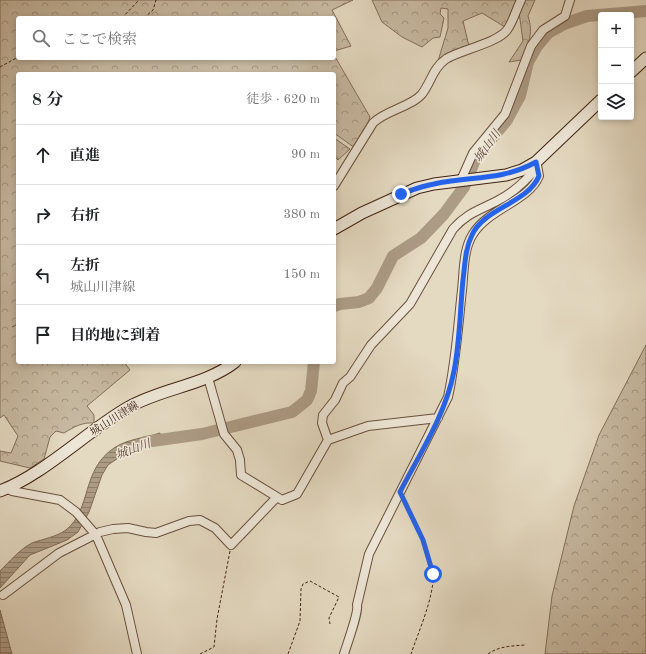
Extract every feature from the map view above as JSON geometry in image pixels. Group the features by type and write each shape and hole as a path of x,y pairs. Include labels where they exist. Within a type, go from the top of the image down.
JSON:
{"main road":[{"path":"634,69 646,58"},
{"path":"336,228 401,194 434,184 514,173 537,165 598,103"},
{"name":"城山川津線","path":"4,489 28,477 128,407 221,372 232,364"}],"street":[{"path":"336,183 373,123 379,117 422,94 432,74 447,59 500,36 510,23 520,0"},
{"path":"466,179 473,153 505,114 511,102 521,68 531,46 543,30 565,16 570,0"},
{"path":"344,654 350,632 359,611 358,605 369,554 448,396 454,369 466,254 472,235 478,226 495,212 532,187 539,176 537,165"},
{"path":"328,440 322,424 323,415 335,400 343,383 350,377 371,345 410,304 453,229 472,212 498,201 521,186 537,165"},
{"path":"209,381 224,434 237,450 240,460 241,476 282,500 297,494 328,440 368,426 438,418"},
{"path":"4,489 60,500 78,514 96,535 124,600 137,654"},
{"path":"3,595 59,553 96,535 113,529 128,528 156,533 189,521 200,520 215,528 232,545 277,497"}],"path":[{"path":"124,16 139,0"},
{"path":"146,16 153,10 156,0"},
{"path":"0,67 16,58"},
{"path":"400,492 423,540 433,574 425,615 412,654"},
{"path":"200,654 214,647 217,619 232,545"},
{"path":"288,654 300,621 301,589 304,584 310,581 339,597 329,618 330,624"},
{"path":"488,654 494,650 508,646 525,645"}],"green space":[{"path":"0,0 353,0 332,10 335,16 16,16 16,60 336,60 336,58 370,117 365,131 355,148 336,134 336,72 16,72 16,364 126,364 130,370 87,406 94,415 94,423 82,424 64,433 56,431 50,437 44,459 30,468 0,461 0,451 11,453 18,436 4,415 0,418"},
{"path":"372,0 516,0 505,27 482,13 463,21 469,46 449,53 438,61 448,28 448,9 441,8 440,14 444,18 440,37 433,38 422,47 402,37 382,22"},
{"path":"525,0 535,0 528,16 530,23 530,34 528,44 521,60 509,62 523,41 519,12"},
{"path":"336,18 351,46 336,50"},
{"path":"336,139 350,149 338,160 336,158"},
{"path":"646,345 646,654 545,654 552,596 574,506 599,435"}],"water":[{"path":"160,433 161,444 146,446 124,454 108,465 102,475 89,512 78,532 67,540 30,555 0,588 0,571 19,552 32,543 54,536 66,530 74,521 80,511 96,467 104,457 119,445"},
{"path":"0,610 12,654 0,654"}],"waterway":[{"name":"城山川","path":"336,305 359,302 369,298 377,288 393,256 421,238 444,214 464,187 476,157 507,120 520,96 528,62 537,46 548,33 564,24 587,16 646,11"},
{"name":"城山川","path":"145,442 202,434 292,412 307,400 311,391 314,364"}],"route":[{"path":"401,194 434,184 506,175 522,170 536,162 539,176 532,187 495,212 478,226 472,235 466,254 454,369 448,396 435,426 400,492 423,540 431,561 433,574"}]}
